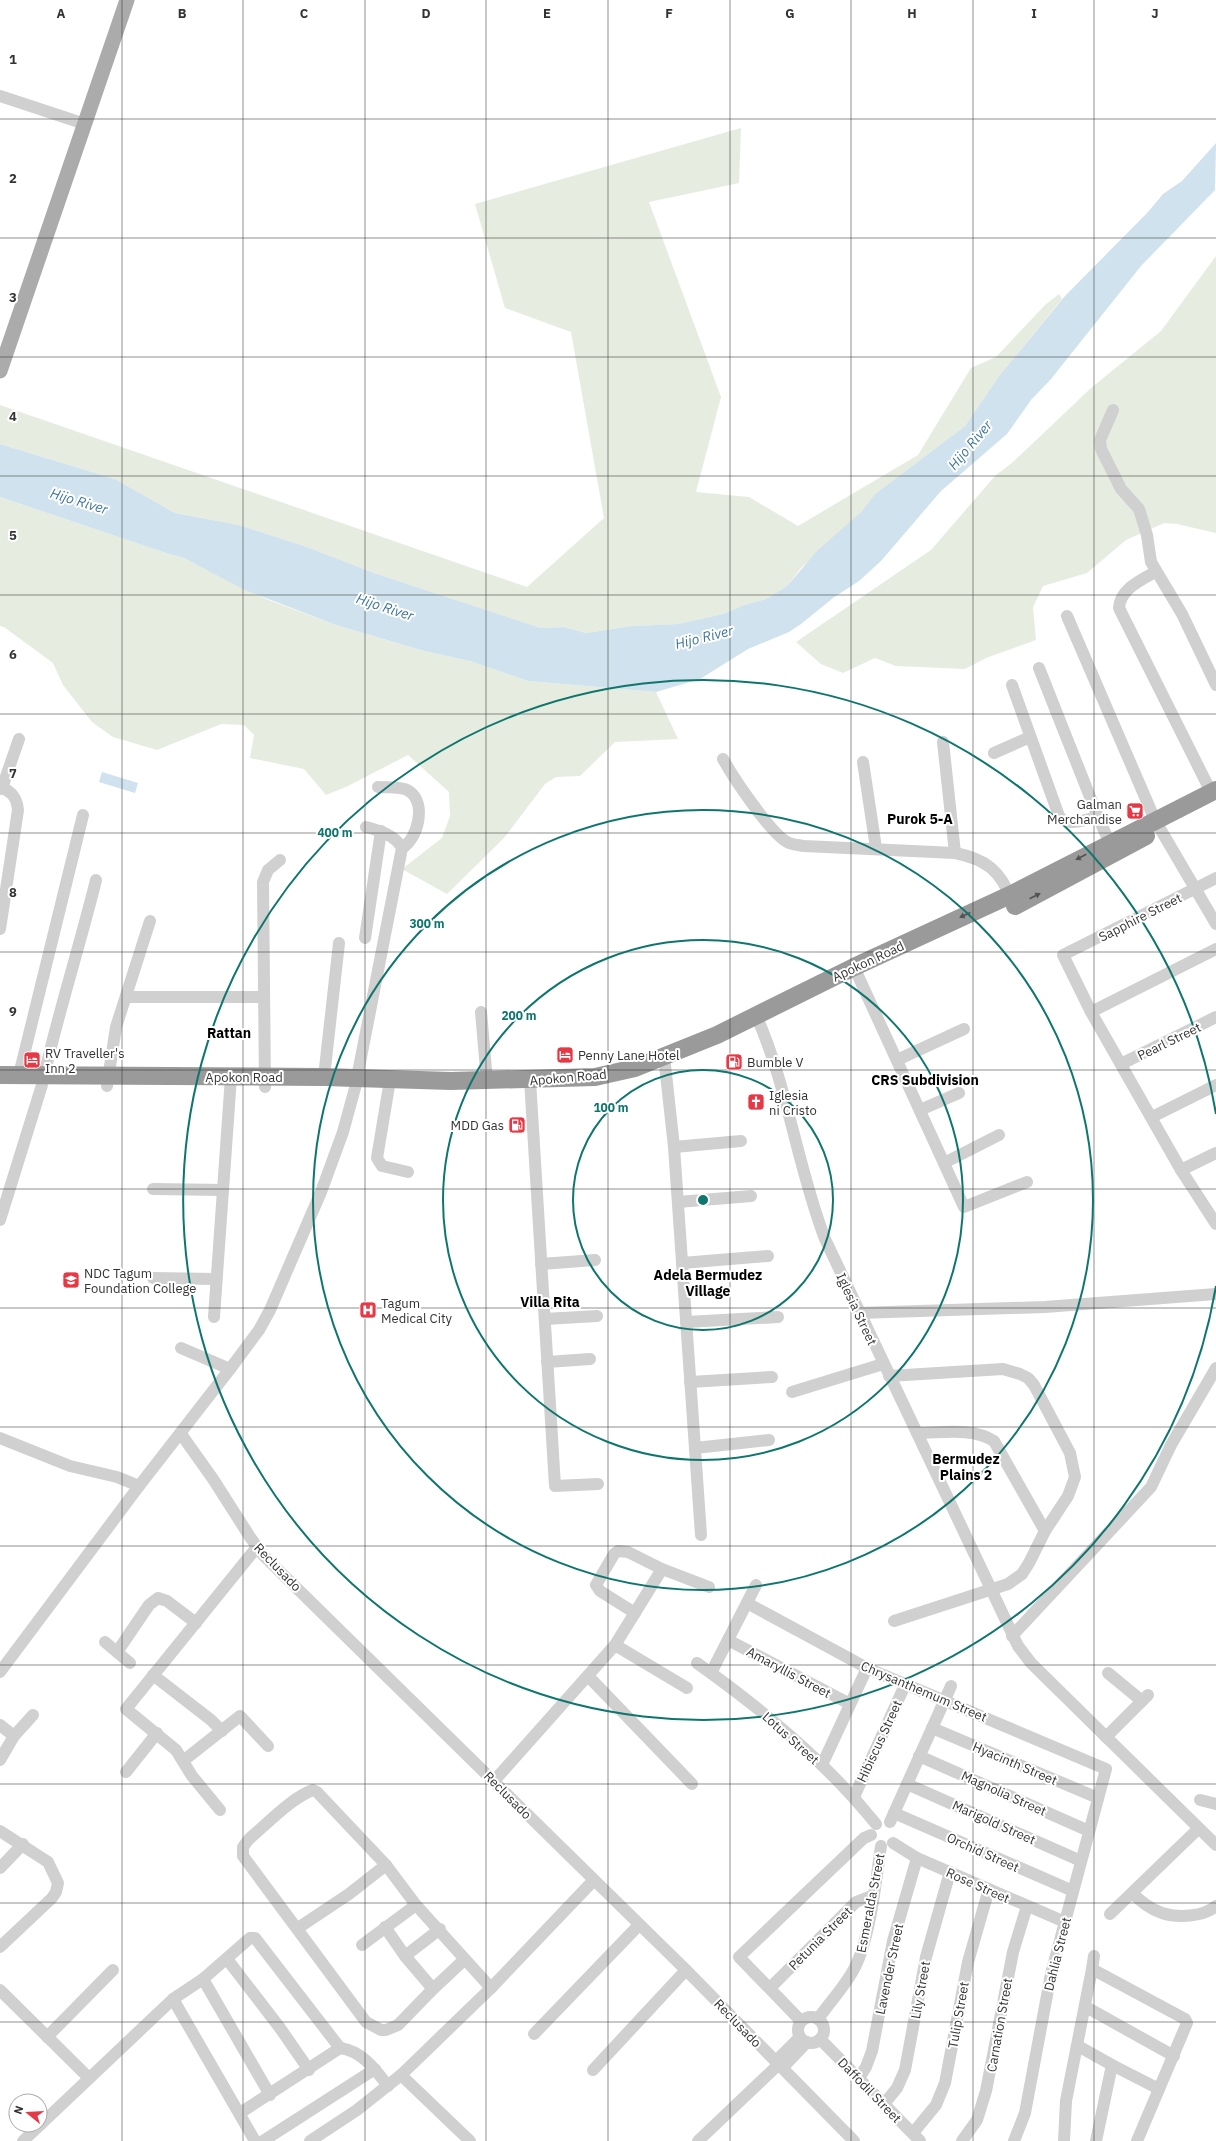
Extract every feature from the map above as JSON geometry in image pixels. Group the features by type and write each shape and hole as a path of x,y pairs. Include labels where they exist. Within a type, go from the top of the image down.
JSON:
{"highway":[{"name":"Apokon Road","path":"0,1084 43,1080 356,1083 486,1091 595,1077 635,1068 664,1061 717,1035 759,1021 857,972 1012,900 1214,794"},
{"name":"Apokon Road","path":"0,1075 19,1076 43,1080"},
{"name":"Apokon Road","path":"265,1082 324,1077 356,1083"},
{"name":"Apokon Road","path":"390,1085 487,1081 530,1085"}],"main road":[{"path":"0,371 127,0"}],"street":[{"path":"0,96 85,124"},
{"path":"1113,410 1100,440 1101,449 1121,489 1139,510 1147,535 1151,562 1182,614 1216,685"},
{"path":"1156,572 1128,589 1120,601 1119,608 1214,794"},
{"path":"1067,616 1158,824 1216,924"},
{"path":"1039,668 1098,817 1112,848"},
{"path":"1012,685 1061,819 1069,823 1098,817"},
{"path":"994,753 1030,737"},
{"path":"0,929 18,810 13,794 1,788 19,740"},
{"path":"943,742 955,853"},
{"path":"723,759 742,791 778,834 788,843 804,846 876,848 955,853 973,857 986,863 994,870 1012,900"},
{"path":"863,762 876,848"},
{"path":"378,787 408,790 414,796 417,803 417,826 412,840 402,848"},
{"path":"19,1076 83,815"},
{"path":"0,1672 139,1486 181,1434 230,1369 259,1330 270,1310 334,1161 356,1083 402,848 399,842 381,831 366,827"},
{"path":"365,938 381,831"},
{"path":"265,1082 263,882 268,870 280,860"},
{"name":"Sapphire Street","path":"1091,1012 1063,955 1216,878"},
{"path":"0,1220 43,1080 61,1005 73,972 96,880"},
{"path":"107,1081 116,1027 150,921"},
{"path":"324,1077 339,943"},
{"path":"1215,1220 1181,1170 1091,1012 1216,949"},
{"path":"857,972 964,1207 1028,1182"},
{"path":"126,997 264,997"},
{"path":"481,1012 487,1081"},
{"name":"Pearl Street","path":"1122,1064 1216,1017"},
{"name":"Iglesia Street","path":"759,1021 780,1083 815,1213 825,1239 883,1364 992,1589 1012,1636 1031,1663 1198,1829 1216,1845"},
{"path":"897,1060 964,1029"},
{"path":"664,1061 674,1147 701,1535"},
{"path":"214,1317 231,1082"},
{"path":"390,1085 377,1158 382,1166 408,1172"},
{"path":"530,1085 555,1486 598,1484"},
{"path":"1152,1117 1216,1085"},
{"path":"920,1110 960,1094"},
{"path":"944,1163 1000,1134"},
{"path":"674,1147 741,1141"},
{"path":"1181,1170 1216,1153"},
{"path":"153,1189 223,1190"},
{"path":"678,1202 751,1196"},
{"path":"682,1263 768,1256"},
{"path":"541,1264 595,1260"},
{"path":"153,1278 216,1279"},
{"path":"859,1313 1045,1307 1216,1294"},
{"path":"545,1319 597,1316"},
{"path":"686,1322 778,1317"},
{"path":"181,1348 230,1369"},
{"path":"547,1362 590,1359"},
{"path":"792,1392 883,1364"},
{"path":"1012,1636 1151,1487 1171,1445 1216,1368"},
{"path":"889,1376 994,1369 1010,1371 1028,1378 1034,1385 1070,1453 1074,1464 1075,1477 1073,1487 1045,1531 1022,1574 1008,1584 894,1621"},
{"path":"690,1382 772,1377"},
{"path":"917,1433 970,1432 987,1436 994,1441 1045,1531"},
{"name":"Reclusado","path":"181,1434 213,1479 257,1547 686,1970 851,2140"},
{"path":"0,1438 70,1466 117,1477 139,1486"},
{"path":"695,1448 769,1440"},
{"path":"220,1810 192,1776 176,1750 157,1733 126,1710 257,1547"},
{"path":"635,1613 597,1588 596,1585 614,1554 618,1551 628,1552 662,1569 709,1587"},
{"path":"494,1781 615,1645 662,1569"},
{"path":"711,1673 756,1585"},
{"path":"117,1652 149,1605 158,1598 167,1601 196,1623"},
{"name":"Chrysanthemum Street","path":"747,1603 867,1668 1106,1769"},
{"name":"Amaryllis Street","path":"728,1640 850,1704"},
{"path":"105,1642 130,1663"},
{"path":"615,1645 687,1688"},
{"name":"Lotus Street","path":"697,1663 777,1722 854,1797 874,1829"},
{"path":"822,1765 867,1668"},
{"path":"1106,1738 1145,1698 1108,1673"},
{"path":"153,1675 211,1720 222,1731"},
{"path":"588,1676 692,1784"},
{"name":"Hibiscus Street","path":"854,1797 905,1685"},
{"path":"874,1829 874,1842 885,1847 893,1843 897,1834 892,1817 951,1686"},
{"path":"0,1760 14,1736 33,1715"},
{"path":"183,1761 240,1716 268,1746"},
{"path":"0,1726 14,1736"},
{"name":"Hyacinth Street","path":"932,1728 1098,1798"},
{"path":"126,1772 157,1733"},
{"name":"Magnolia Street","path":"919,1756 1089,1831"},
{"name":"Dahlia Street","path":"1014,2141 1025,2113 1046,1999 1106,1769"},
{"name":"Marigold Street","path":"906,1784 1081,1861"},
{"path":"465,1959 398,2025 386,2030 378,2029 366,2022 242,1853 249,1839 296,1800 313,1790 321,1795 386,1865 416,1905 440,1929 491,1988"},
{"path":"1200,1800 1216,1804"},
{"path":"801,2021 739,1957 874,1829 880,1821 892,1817"},
{"name":"Orchid Street","path":"892,1817 1073,1891"},
{"path":"1110,1914 1133,1894 1198,1829"},
{"path":"0,1830 48,1862 57,1877 58,1888 52,1898 0,1947"},
{"name":"Rose Street","path":"893,1843 917,1858 1065,1922"},
{"path":"0,1868 23,1844"},
{"name":"Esmeralda Street","path":"818,2019 854,1969 864,1938 874,1895 881,1846"},
{"name":"Lavender Street","path":"859,2078 866,2068 872,2051 893,1941 917,1858"},
{"path":"298,1928 349,1894 386,1865"},
{"name":"Lily Street","path":"884,2104 897,2088 906,2066 926,1957 950,1872"},
{"path":"310,2141 357,2110 401,2075 491,1988 594,1880"},
{"name":"Tulip Street","path":"917,2137 936,2105 945,2083 968,1962 989,1889"},
{"path":"1133,1894 1146,1906 1167,1914 1198,1914 1207,1912 1216,1906"},
{"name":"Petunia Street","path":"770,1988 856,1902 862,1898 874,1895"},
{"path":"362,1945 416,1905"},
{"name":"Carnation Street","path":"962,2141 977,2120 986,2092 1013,1952 1027,1906"},
{"path":"534,2034 639,1925"},
{"path":"385,1927 405,1956 433,1989"},
{"path":"405,1956 440,1929"},
{"path":"48,2117 173,1999 203,1979 250,1938 257,1939 340,2048"},
{"path":"227,1959 280,2028 309,2070"},
{"path":"1064,2141 1065,2108 1086,2007 1093,1962 1185,2020 1186,2028 1137,2141"},
{"path":"46,2037 113,1970"},
{"path":"593,2070 686,1970"},
{"path":"203,1979 270,2095"},
{"path":"0,1990 89,2078"},
{"path":"173,1999 255,2141"},
{"path":"1086,2007 1174,2056"},
{"path":"809,2017 818,2019 822,2022 824,2031 820,2039 812,2043 804,2040 798,2029 801,2021 809,2017"},
{"name":"Daffodil Street","path":"820,2039 917,2137"},
{"path":"698,2141 778,2065 786,2064 804,2040"},
{"path":"1078,2046 1160,2089"},
{"path":"240,2114 309,2070 340,2048 351,2049 358,2052 375,2069 388,2086"},
{"path":"1096,2141 1112,2065"},
{"path":"263,2141 375,2069"},
{"path":"401,2075 470,2141"},
{"path":"23,2141 32,2133"}],"shaded area":[{"path":"741,128 739,183 649,202 721,397 696,492 749,497 798,526 918,455 971,368 996,357 1045,305 1059,294 1062,299 999,376 965,426 875,494 861,512 801,568 787,586 766,599 744,605 723,614 678,624 632,626 586,633 564,627 541,628 374,573 307,547 239,525 175,513 115,479 0,444 0,405 527,587 604,518 571,332 505,308 475,204"},
{"path":"1216,256 1216,533 1177,524 1164,523 1126,540 1087,573 1043,586 1033,607 1036,640 986,658 965,669 896,666 875,658 843,673 821,664 796,642 931,550 995,476 1013,462 1091,388 1161,331"},
{"path":"0,497 184,558 266,599 336,625 424,651 470,661 528,681 656,692 678,739 615,742 580,776 556,777 545,784 504,838 447,894 402,869 442,838 450,816 449,792 408,755 348,786 326,795 304,769 250,758 254,735 244,725 221,724 157,750 113,737 92,722 63,685 53,663 4,627 0,626"}],"water":[{"name":"Hijo River","path":"1216,143 1215,190 1141,266 1051,379 1031,400 1007,434 941,491 881,561 859,581 833,598 789,632 748,649 700,679 656,692 528,681 470,661 424,651 336,625 245,590 184,558 0,497 0,444 115,479 175,513 239,525 307,547 374,573 541,628 564,627 586,633 632,626 678,624 723,614 744,605 766,599 787,586 817,551 861,512 875,494 965,426 999,376 1065,296 1148,212 1163,194 1182,181"},
{"path":"102,772 138,783 135,793 99,782"}],"place":[{"name":"Galman Merchandise","path":"1135,811"},
{"name":"Penny Lane Hotel","path":"565,1055"},
{"name":"RV Traveller's Inn 2","path":"32,1060"},
{"name":"Bumble V","path":"734,1062"},
{"name":"Iglesia ni Cristo","path":"756,1102"},
{"name":"MDD Gas","path":"517,1125"},
{"name":"NDC Tagum Foundation College","path":"71,1280"},
{"name":"Tagum Medical City","path":"368,1310"}],"district":[{"name":"Purok 5-A","path":"920,819"},
{"name":"Rattan","path":"229,1033"},
{"name":"CRS Subdivision","path":"925,1080"},
{"name":"Adela Bermudez Village","path":"708,1284"},
{"name":"Villa Rita","path":"550,1302"},
{"name":"Bermudez Plains 2","path":"966,1468"}]}
